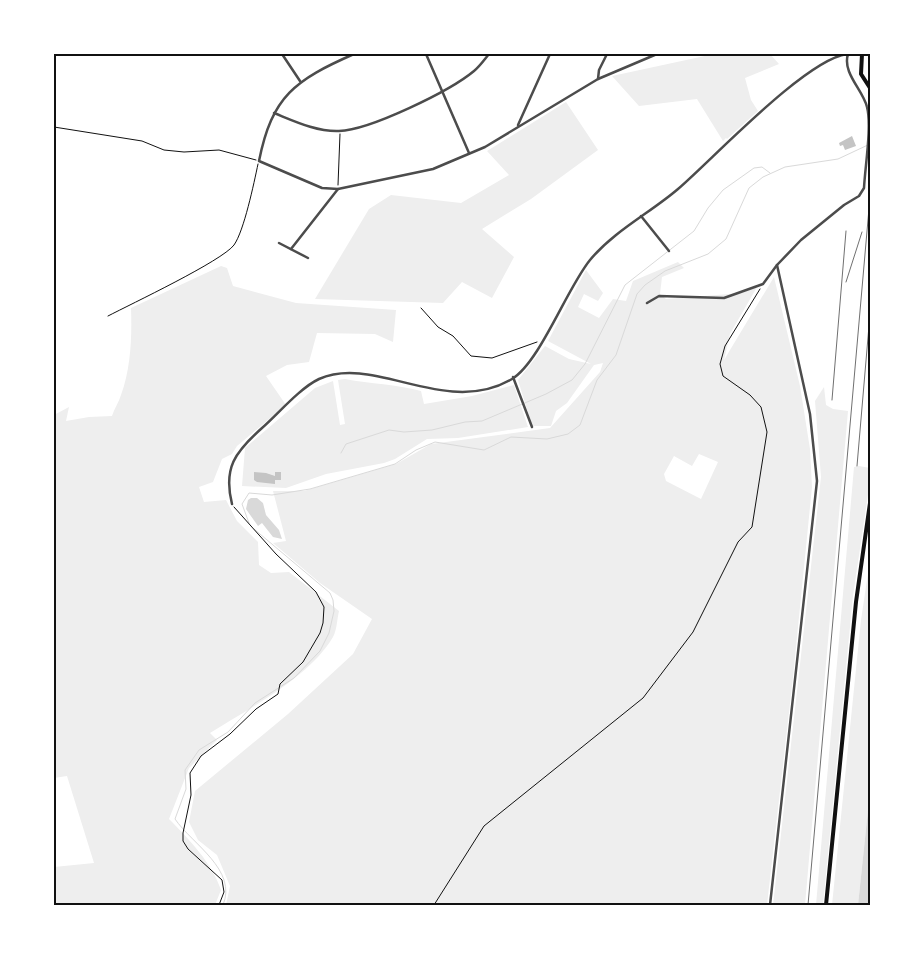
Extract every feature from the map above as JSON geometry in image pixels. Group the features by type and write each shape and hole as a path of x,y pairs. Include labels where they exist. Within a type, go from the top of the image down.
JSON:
{"main road":[{"path":"862,54 861,74 870,88"},
{"path":"826,905 857,593 870,503"}],"street":[{"path":"282,54 300,81"},
{"path":"354,54 300,81 287,94 274,113 264,134 259,161 322,188 338,189 433,169 485,147 518,125 598,79 657,54"},
{"path":"426,54 469,153"},
{"path":"274,113 324,130 340,131 358,128 392,116 442,90 475,70 489,54"},
{"path":"518,125 550,54"},
{"path":"598,79 599,70 607,54"},
{"path":"232,504 228,478 239,451 317,380 344,374 366,376 455,392 486,388 514,377 523,369 590,260 641,216 676,190 773,102 811,71 847,54 852,77 867,108 864,188 859,196 801,240 777,265 763,284 724,298 659,296 647,302"},
{"path":"291,249 338,189"},
{"path":"641,216 669,251"},
{"path":"279,244 308,258"},
{"path":"770,905 817,481 810,414 777,265"},
{"path":"514,377 532,428"}],"path":[{"path":"54,127 142,141 164,150 184,152 219,150 259,161 246,214 234,245 216,258 108,316"},
{"path":"338,189 340,131"},
{"path":"434,905 484,826 643,698 693,632 738,542 752,527 767,432 761,407 750,395 723,376 720,364 726,346 763,284"},
{"path":"421,308 438,327 453,336 471,356 492,358 540,342"},
{"path":"219,905 224,892 222,880 188,849 183,841 184,827 189,808 190,774 193,767 208,749 230,734 256,709 278,694 279,685 308,654 323,623 324,607 316,592 271,548 232,504"}],"shaded area":[{"path":"714,54 770,54 779,64 745,78 751,100 758,111 723,141 697,99 639,106 612,76"},
{"path":"566,102 598,150 531,199 482,229 514,257 492,298 462,282 443,303 315,299 369,209 391,195 461,203 509,175 487,151"},
{"path":"678,262 684,268 662,277 660,294 666,299 742,293 757,287 730,334 724,360 774,277 800,386 810,449 812,487 767,905 226,905 230,886 217,855 198,840 189,822 195,791 288,714 353,654 372,619 320,583 273,543 286,541 273,491 304,491 396,464 431,444 550,428 600,372 603,363 594,365 567,403 556,411 551,426 532,426 518,380 545,346 569,359 591,364 548,341 586,270 603,293 598,301 584,294 578,307 599,318 613,299 626,301 633,281","holes":["699,454 718,462 701,499 666,481 664,474 674,456 692,466"]},
{"path":"221,266 227,268 233,286 296,303 396,310 393,342 375,334 317,333 309,362 287,365 266,376 286,405 237,446 232,454 222,459 213,482 199,487 204,502 226,500 237,521 258,542 259,565 271,573 289,572 339,611 335,631 322,652 309,666 277,691 210,733 217,740 189,768 169,819 192,843 212,870 221,890 215,905 54,905 54,867 94,863 67,776 54,778 54,415 69,407 66,421 112,416 120,398 129,363 131,308"},
{"path":"345,379 421,391 424,404 472,396 514,385 528,427 458,438 427,439 395,459 384,463 326,474 286,488 242,486 245,448 315,388 333,381 340,425 345,424 338,380"},
{"path":"824,387 826,405 833,409 848,411 805,905 773,905 821,477 815,401"},
{"path":"854,467 870,468 870,481 853,596 823,905 816,905"},
{"path":"257,498 263,503 266,515 279,530 282,539 273,537 262,523 258,526 246,509 248,500"},
{"path":"870,560 870,791 858,905 832,905 861,620"},
{"path":"870,791 870,905 858,905"}],"building":[{"path":"852,136 856,146 845,150 843,145 840,146 839,143"},
{"path":"254,472 275,476 275,472 281,472 281,480 275,480 275,484 257,482 254,480"}],"waterway":[{"path":"249,523 242,504 249,493 272,495 310,489 395,464 416,450 435,442 484,450 511,437 547,439 568,434 580,425 597,380 616,355 637,294 645,285 665,271 708,254 726,239 749,188 763,177 785,167 838,159 870,144"},
{"path":"341,453 346,444 389,430 404,432 432,430 465,422 482,421 546,394 572,380 585,364 625,285 694,231 708,208 723,190 754,168 762,167 770,173"},
{"path":"223,905 226,892 224,880 219,869 175,819 186,789 185,770 199,750 228,732 255,703 294,678 320,651 329,633 334,611 330,593 254,529"}],"railway":[{"path":"808,905 870,197"},
{"path":"832,400 846,231"},
{"path":"846,282 862,232"},
{"path":"857,466 870,314"}]}
